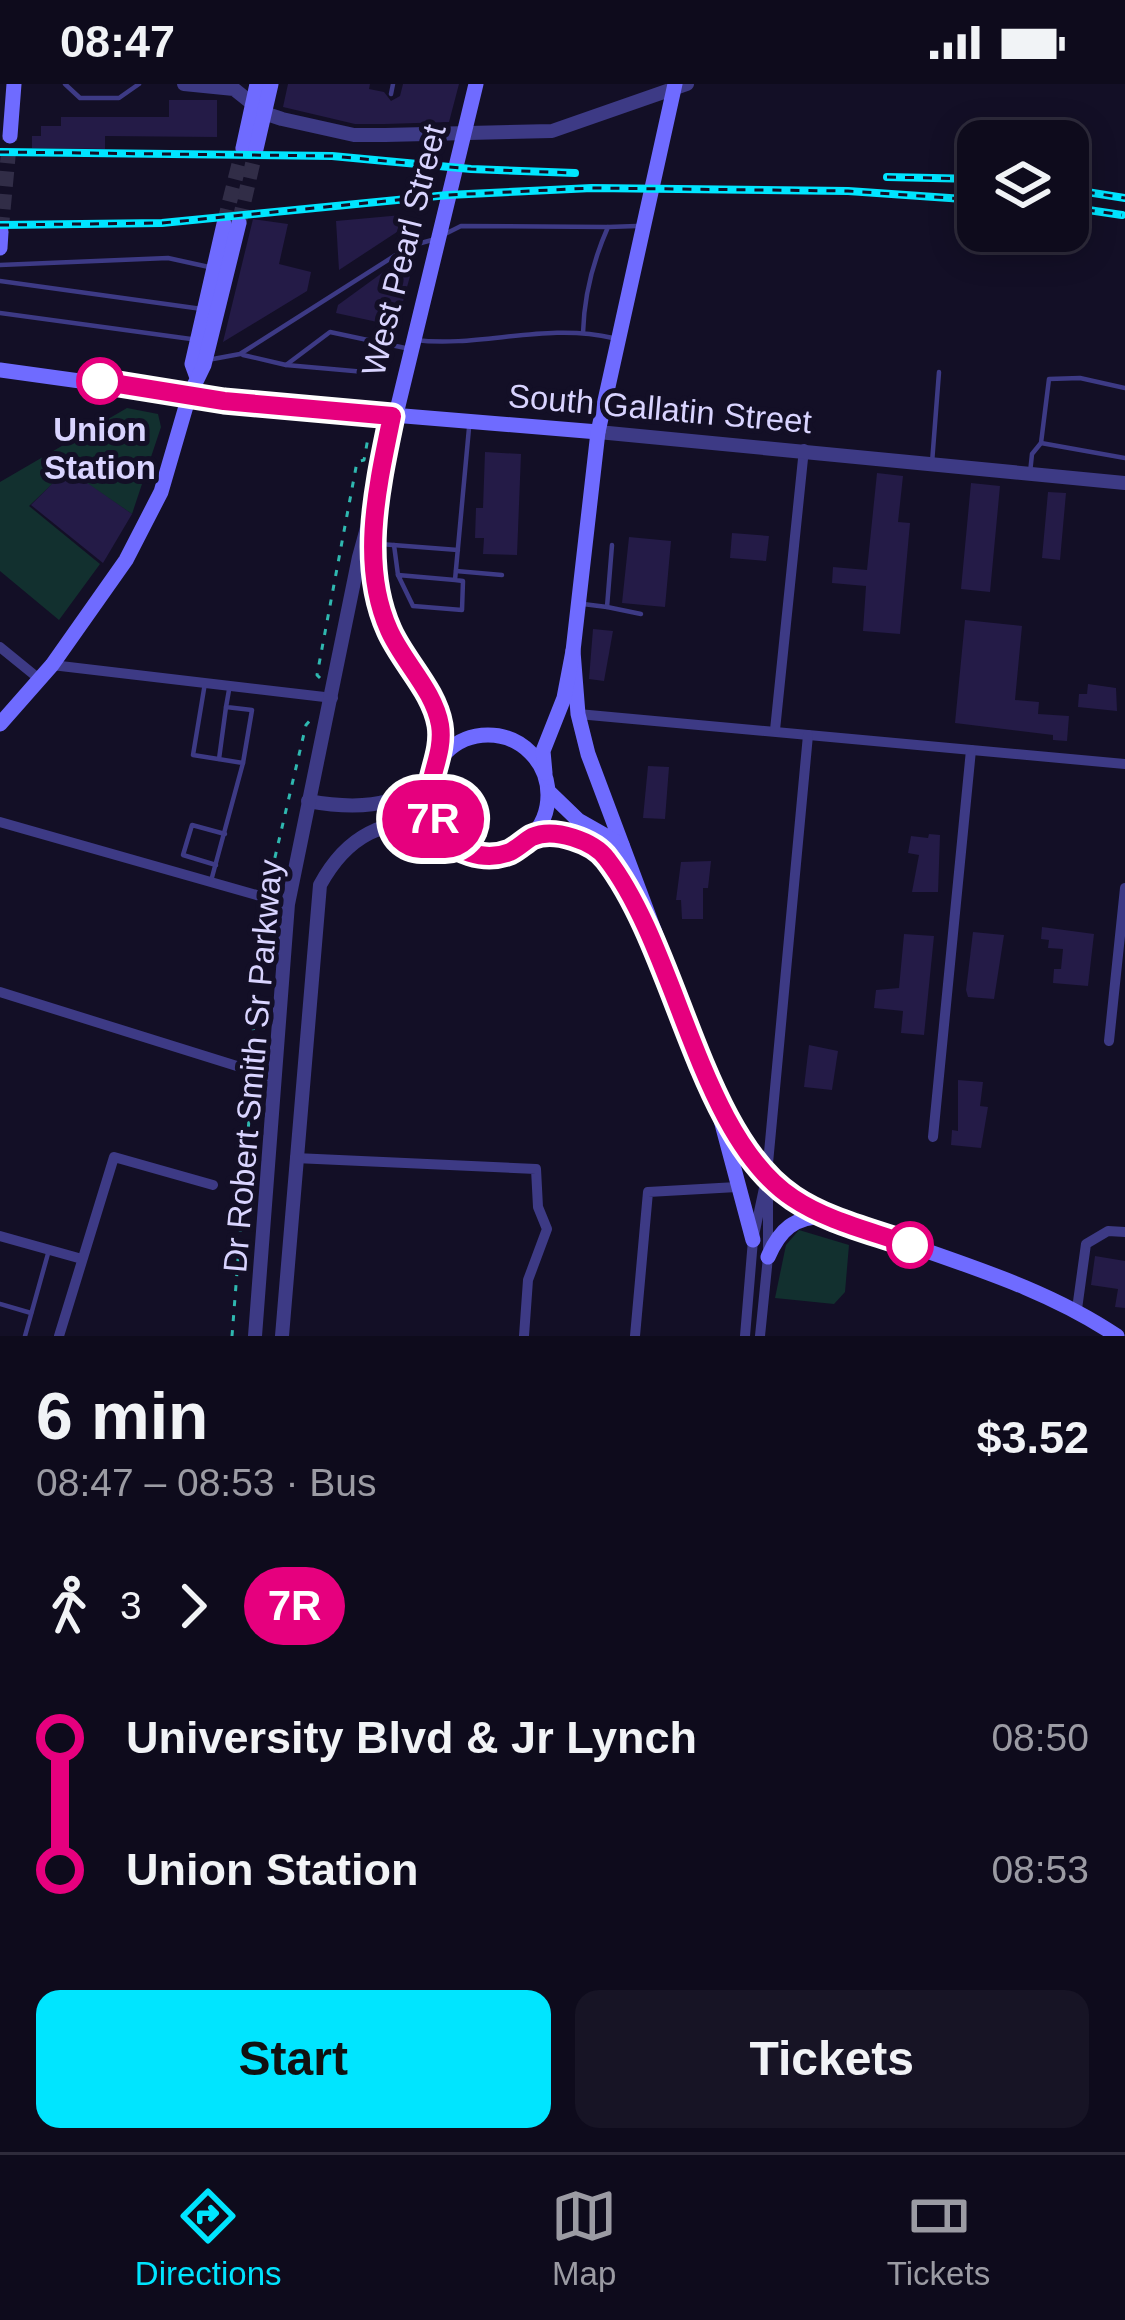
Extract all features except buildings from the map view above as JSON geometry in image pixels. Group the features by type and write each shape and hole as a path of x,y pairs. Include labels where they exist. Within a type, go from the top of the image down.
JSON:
{"main road":[{"path":"10,136 14,84"},
{"path":"249,149 258,107 257,84"},
{"path":"258,107 271,84"},
{"name":"West Pearl Street","path":"441,757 435,706 379,606 375,501 476,84"},
{"path":"545,773 523,745 501,736 460,741 441,757 429,779 430,812 439,831 461,850 479,855 513,851 532,837 548,806 549,793 543,751 564,698 573,651 598,432 678,86"},
{"path":"0,724 52,665 126,560 152,509 205,359 232,223"},
{"path":"0,248 2,232"},
{"path":"196,375 192,364 220,271"},
{"name":"South Gallatin Street","path":"0,370 189,396 598,432"},
{"path":"573,651 578,713 588,754 649,924 714,1090 742,1142 767,1174 791,1197 829,1216 1033,1288 1117,1336"},
{"path":"549,793 578,820 622,845"},
{"path":"532,837 565,836 600,852 649,924"},
{"path":"714,1090 753,1240"},
{"path":"768,1257 786,1227 808,1217 829,1216"}],"street":[{"path":"184,84 234,89 258,107 354,135 552,130 678,86"},
{"name":"South Gallatin Street","path":"598,432 1125,483"},
{"path":"776,730 805,449"},
{"name":"Dr Robert Smith Sr Parkway","path":"255,1336 275,1078 278,903 308,801 327,694 375,501"},
{"path":"0,647 38,678"},
{"path":"52,665 327,694"},
{"path":"578,713 1125,764"},
{"path":"760,1336 768,1257 767,1174 808,735"},
{"path":"933,1137 971,750"},
{"path":"308,801 372,805 400,799 429,779"},
{"path":"0,823 278,903"},
{"name":"Dr Robert Smith Sr Parkway","path":"281,1336 320,885 334,860 368,832 401,824 439,831"},
{"path":"1109,1041 1125,888"},
{"path":"0,992 275,1078"},
{"path":"59,1336 114,1157 213,1185"},
{"path":"295,1157 536,1169 538,1207 547,1229 528,1280 524,1336"},
{"path":"745,1336 753,1240 767,1174"},
{"path":"635,1336 647,1192 737,1187"},
{"path":"1077,1309 1086,1244 1094,1236 1125,1232"},
{"path":"0,1236 82,1259"}],"lane":[{"path":"65,84 80,98 118,98 139,84"},
{"path":"391,94 393,84"},
{"path":"240,354 410,246 461,226 644,226"},
{"path":"584,333 584,304 608,227"},
{"path":"0,265 168,258 220,271"},
{"path":"0,281 206,309"},
{"path":"0,313 198,340"},
{"path":"286,365 330,332 411,344 584,333 618,339"},
{"path":"205,359 240,354 286,365 365,372 374,341"},
{"path":"932,463 939,372"},
{"path":"1030,473 1032,454 1041,443 1049,379 1080,378 1125,388"},
{"path":"455,575 470,422"},
{"path":"1041,443 1125,458"},
{"path":"375,543 458,550"},
{"path":"394,545 398,575 413,606 462,610 464,580 455,575"},
{"path":"607,607 612,545"},
{"path":"398,575 502,575"},
{"path":"578,603 641,614"},
{"path":"205,683 194,755 243,763"},
{"path":"219,759 230,686"},
{"path":"211,882 252,710 226,707"},
{"path":"216,865 183,855 192,825 225,835"},
{"path":"25,1336 49,1250"},
{"path":"0,1304 31,1313"}],"path":[{"path":"327,694 317,675 333,575 358,462 364,460 368,438"},
{"path":"260,1067 254,1033 260,958 266,923 278,903 271,880 306,725 317,705"},
{"path":"232,1336 251,1094 258,1091 259,1083"}],"green space":[{"path":"127,408 158,414 161,427 132,514 67,470 29,506 100,564 59,620 0,571 0,482"},
{"path":"799,1230 849,1245 845,1292 834,1304 775,1298 786,1245"}],"tunnel":[{"path":"1,232 10,136"},
{"path":"224,224 243,148"},
{"path":"239,223 256,149"}],"railway":[{"path":"0,152 332,156 575,173"},
{"path":"887,177 957,179"},
{"path":"0,225 162,223 448,195 592,188 848,191 957,199"},
{"path":"1089,192 1125,198"},
{"path":"1089,210 1122,215"}],"bus line":[{"name":"7R","path":"100,381 224,401 392,416 375,501 374,567 379,606 439,719 441,757 429,779 428,795 436,827 461,850 479,855 513,851 532,837 547,835 588,844 608,859 649,924 714,1090 742,1142 767,1174 791,1197 829,1216 910,1245"}],"place":[{"name":"Union Station","path":"100,381"}]}
